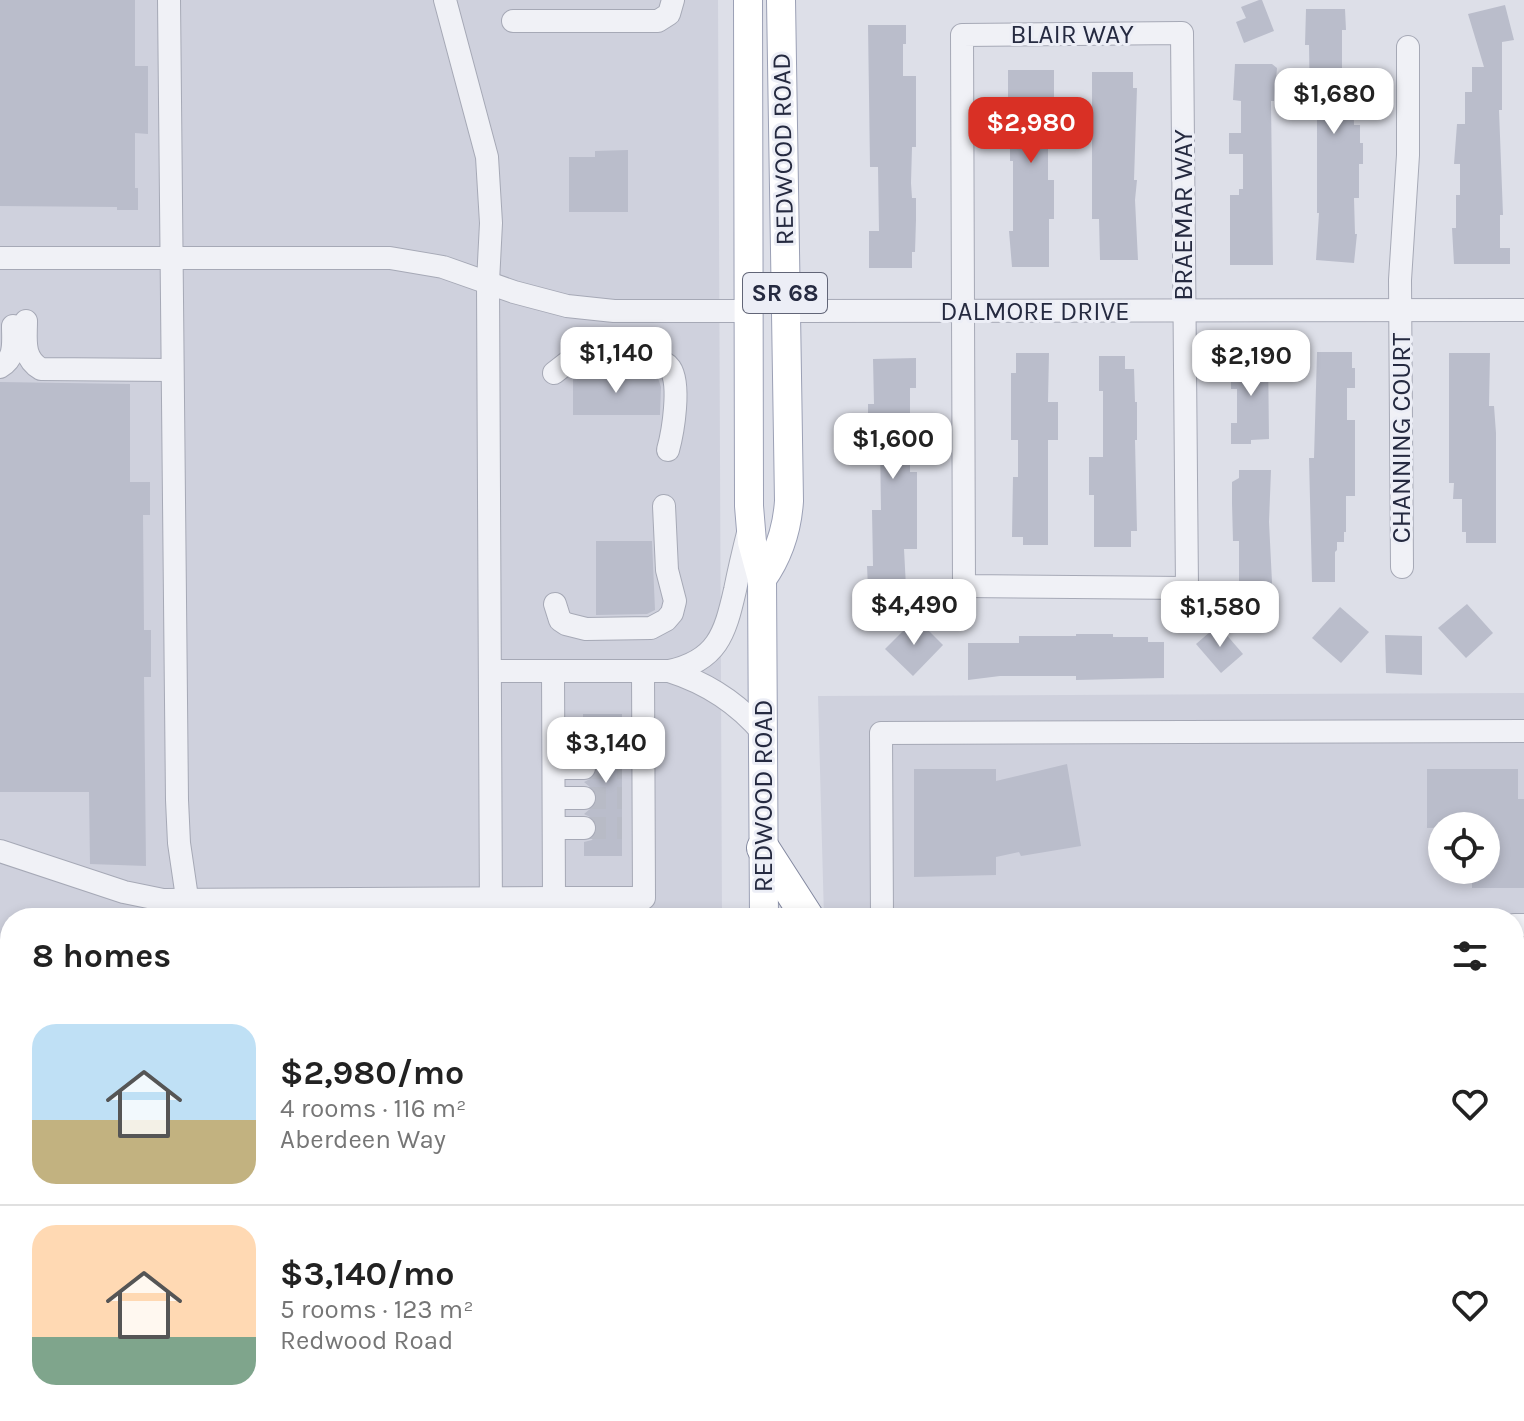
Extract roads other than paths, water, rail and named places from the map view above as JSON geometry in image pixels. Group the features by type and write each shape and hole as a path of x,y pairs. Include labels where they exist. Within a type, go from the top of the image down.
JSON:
{"highway":[{"path":"763,848 802,908"}],"main road":[{"name":"REDWOOD ROAD","path":"748,0 750,524 762,579 764,908"},
{"name":"REDWOOD ROAD","path":"762,579 778,553 788,521 781,0"}],"street":[{"path":"169,0 177,800 179,843 189,908"},
{"path":"445,0 487,157 491,211 488,282 491,908"},
{"path":"513,21 658,21 669,14 673,0"},
{"name":"BLAIR WAY","path":"963,311 962,35 1182,33"},
{"name":"BRAEMAR WAY","path":"963,311 964,586 1187,588 1182,33"},
{"name":"CHANNING COURT","path":"1402,567 1400,280 1408,155 1408,47"},
{"path":"0,258 390,258 443,267 540,300 590,309 747,311"},
{"name":"DALMORE DRIVE","path":"786,311 1524,310"},
{"path":"0,367 7,363 13,353 20,321 30,361 41,369 172,370"},
{"path":"554,373 572,359 654,359 664,362 674,380 674,429 668,450"},
{"path":"555,604 560,620 575,627 651,628 666,620 672,613 675,601 667,570 664,506"},
{"path":"669,671 701,659 722,636 750,524"},
{"path":"490,671 669,671 721,694 763,733"},
{"path":"553,671 554,898"},
{"path":"497,908 554,898 591,908 644,898 633,828 632,738 643,671"},
{"path":"882,908 881,733 1524,731"},
{"path":"554,738 583,738"},
{"path":"554,768 584,768"},
{"path":"554,798 584,798"},
{"path":"554,828 584,828"},
{"path":"0,851 182,908"}],"tunnel":[{"path":"583,738 622,738"},
{"path":"584,768 622,768"},
{"path":"584,798 622,798"},
{"path":"584,828 622,828"}]}
